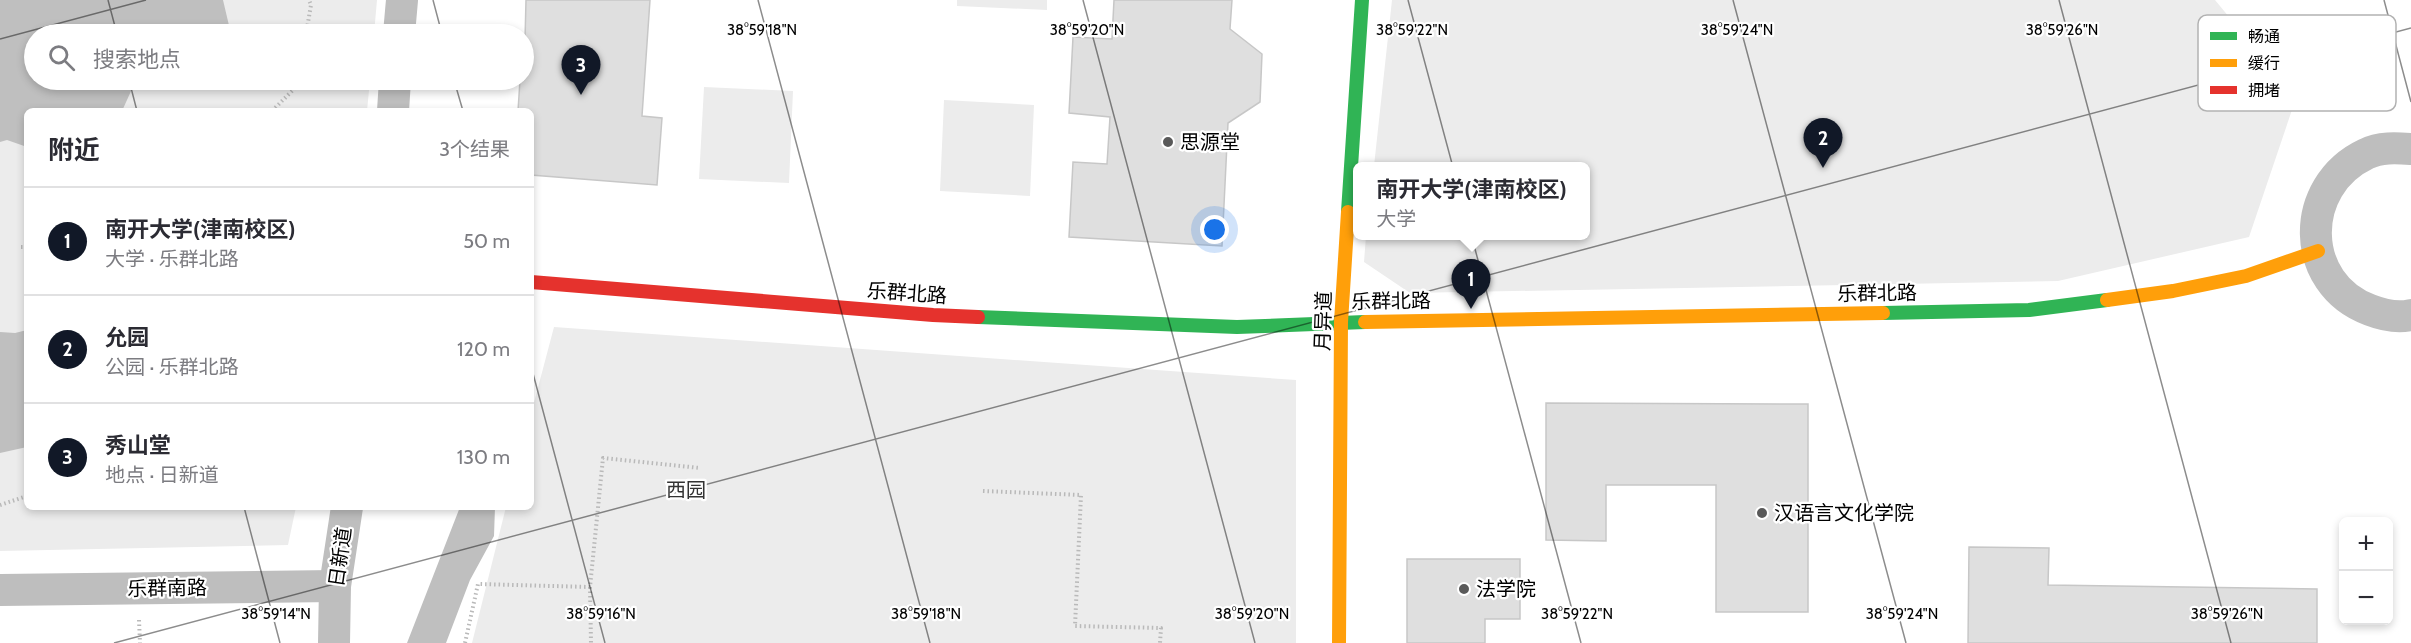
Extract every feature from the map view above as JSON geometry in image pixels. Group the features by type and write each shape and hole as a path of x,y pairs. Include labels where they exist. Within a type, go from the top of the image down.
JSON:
{"street":[{"path":"400,24 402,0"},
{"name":"月异道","path":"1339,643 1341,322 1362,0"},
{"path":"393,108 394,90"},
{"path":"2411,149 2390,148 2367,153 2347,166 2330,183 2320,204 2315,228 2318,251 2326,273 2341,292 2360,306 2382,314 2411,315"},
{"name":"乐群北路","path":"534,282 933,315 1237,327 1341,322 2030,310 2173,291 2246,276 2318,251"},
{"name":"日新道","path":"334,643 335,586 347,510"},
{"name":"乐群南路","path":"0,590 335,586"}],"path":[{"path":"308,24 311,5 309,0"},
{"path":"275,108 293,90"},
{"path":"591,643 590,587 603,458 700,468"},
{"path":"983,491 1081,495 1076,626 1161,628 1160,643"},
{"path":"0,505 24,497"},
{"path":"465,643 478,584 590,587"}],"green space":[{"path":"0,0 377,0 375,24 24,24 24,90 369,90 367,108 24,108 24,510 295,510 288,545 0,551"},
{"path":"957,0 1047,0 1047,10 957,6"},
{"path":"1392,0 2215,0 2227,15 2198,15 2198,111 2292,111 2249,237 2058,281 1410,293 1364,262 1366,240 1590,240 1590,162 1374,162"},
{"path":"704,87 793,91 789,183 699,179"},
{"path":"944,100 1034,105 1030,196 940,191"},
{"name":"西园","path":"554,327 1296,380 1296,643 472,643 505,510 534,510 534,403"}],"shaded area":[{"path":"0,0 223,0 229,24 24,24 24,90 131,90 123,108 24,108 24,146 7,140 0,142"},
{"path":"24,331 24,448 0,453 0,332"},
{"path":"459,510 495,510 494,536 470,580 446,643 407,643"}],"building":[{"path":"526,0 650,0 642,116 662,118 657,185 534,175 534,108 518,108 519,90 534,90 534,24 525,24"},
{"name":"思源堂","path":"1114,0 1232,0 1230,29 1262,54 1260,102 1228,123 1222,246 1069,237 1073,162 1107,164 1110,117 1069,113 1073,37 1112,39"},
{"name":"汉语言文化学院","path":"1546,403 1808,404 1808,612 1716,612 1716,485 1606,485 1606,541 1546,540"},
{"path":"1969,547 2049,548 2048,585 2317,589 2317,643 1968,643"},
{"name":"法学院","path":"1407,559 1520,559 1520,619 1485,619 1485,643 1407,643"}],"traffic: fast":[{"path":"1348,212 1362,0"},
{"path":"1883,313 2029,310 2107,300"},
{"path":"978,317 1237,327 1365,322"}],"traffic: slow":[{"path":"1339,643 1341,322 1348,212"},
{"path":"2107,300 2173,291 2246,276 2318,251"},
{"path":"1365,322 1883,313"}],"traffic: jam":[{"path":"534,282 978,317"}],"place":[{"name":"秀山堂","path":"581,95"},
{"name":"思源堂","path":"1168,142"},
{"name":"允园","path":"1823,168"},
{"name":"南开大学(津南校区)","path":"1471,309"},
{"name":"汉语言文化学院","path":"1762,513"},
{"name":"法学院","path":"1464,589"}]}
